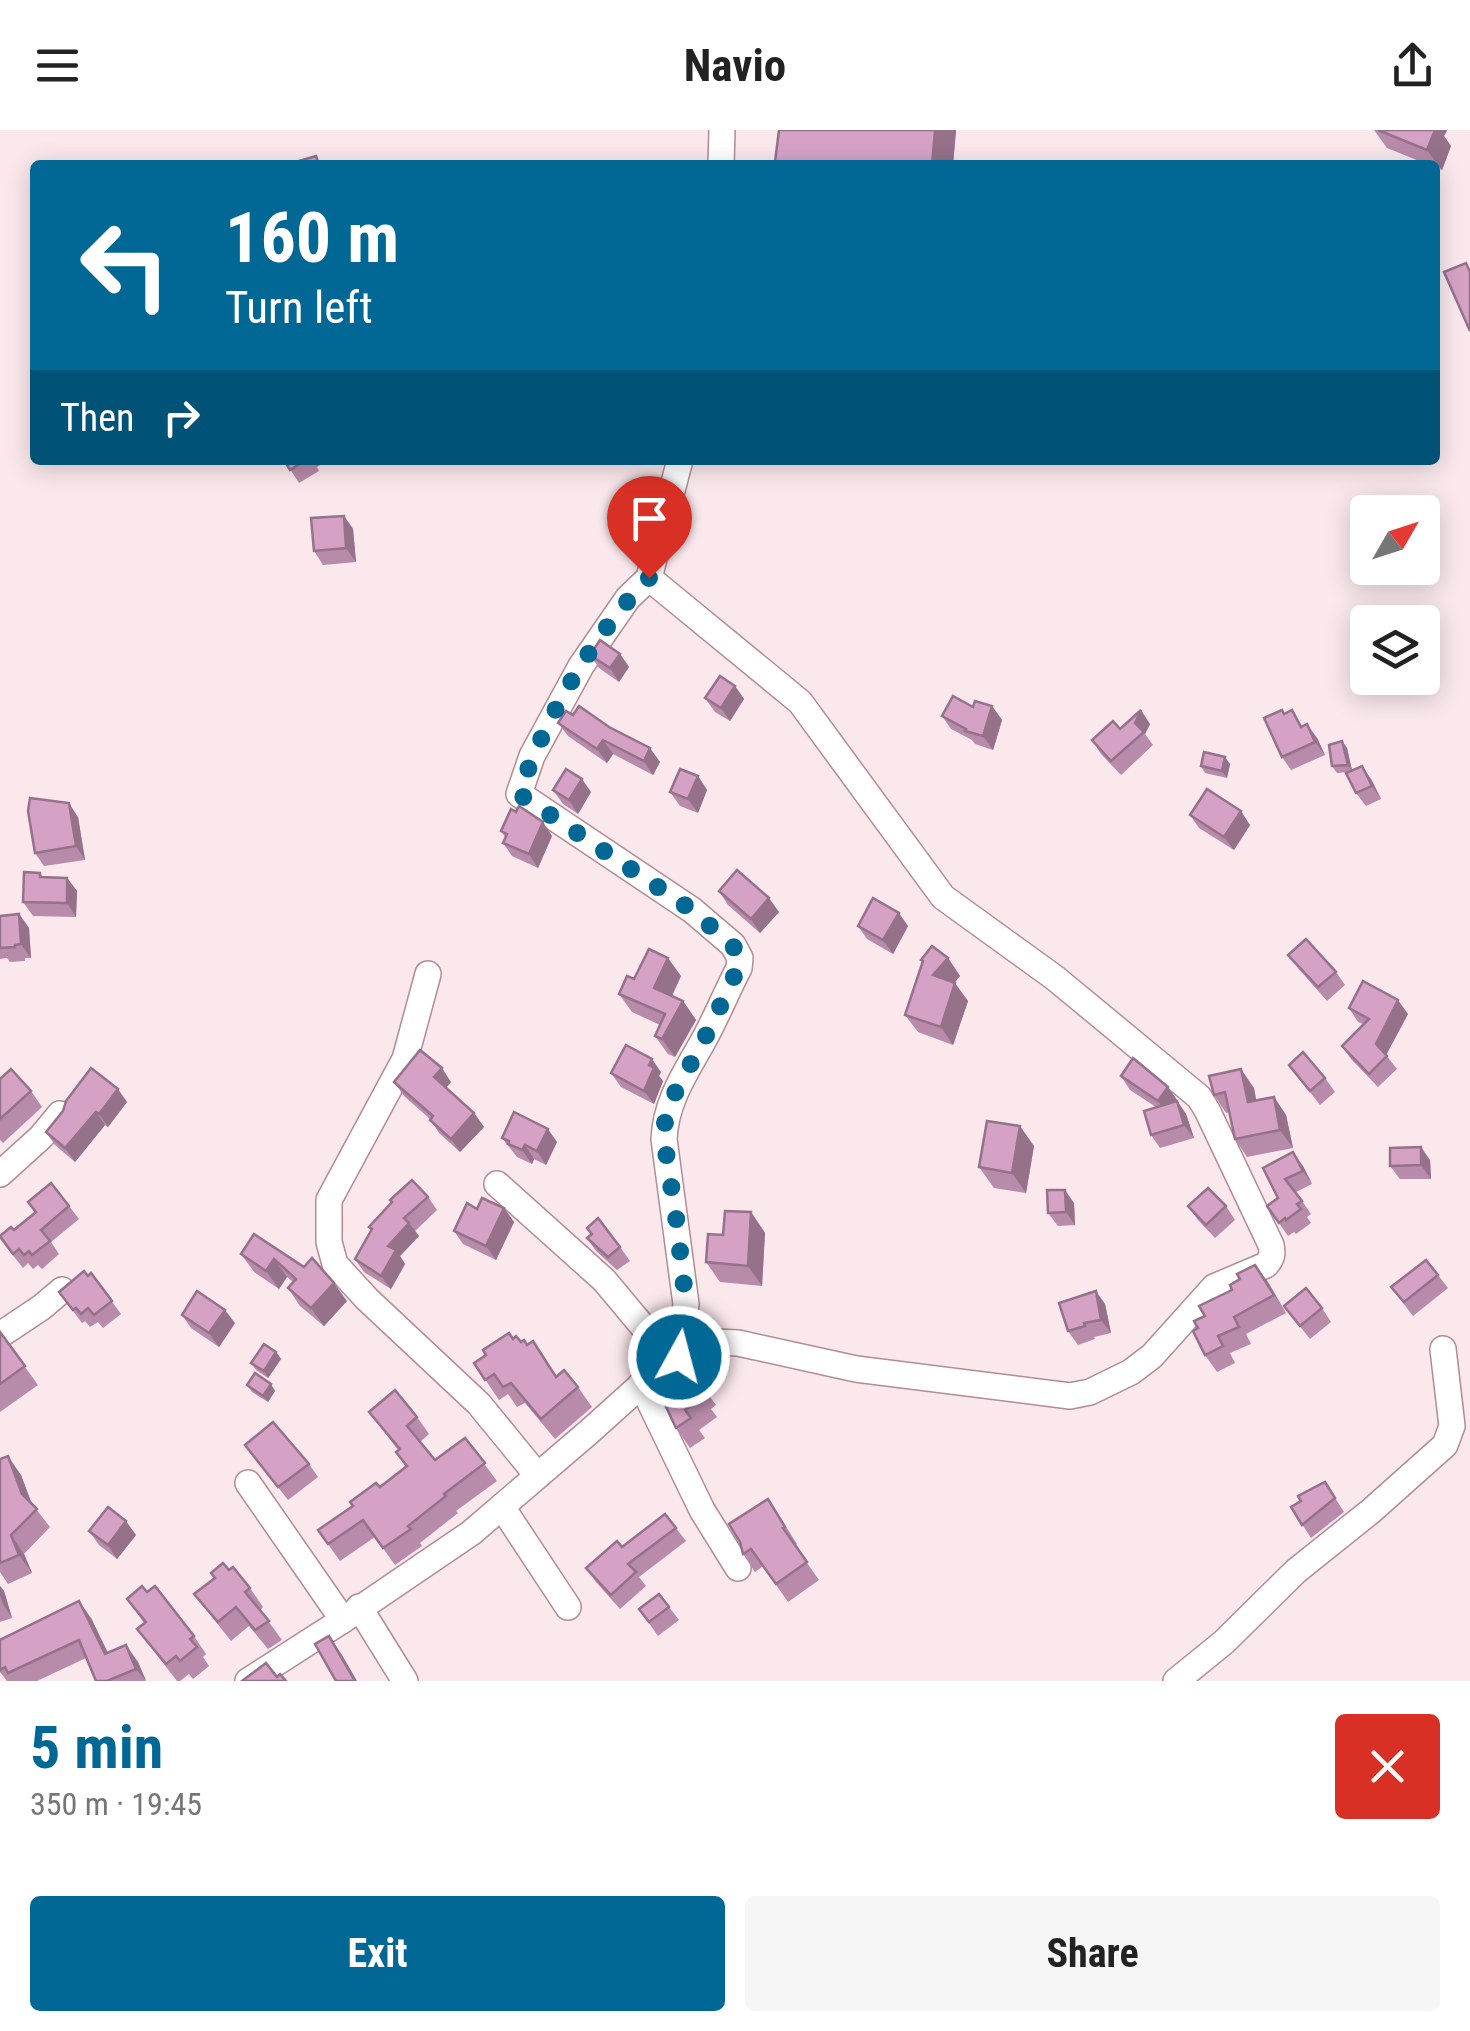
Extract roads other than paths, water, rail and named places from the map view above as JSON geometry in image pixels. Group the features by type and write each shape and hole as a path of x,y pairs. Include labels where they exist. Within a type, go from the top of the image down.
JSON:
{"street":[{"path":"722,130 722,160"},
{"path":"675,1358 686,1304 665,1122 667,1110 709,1030 740,958 733,946 692,910 519,794 532,756 581,666 628,598 649,578 679,465"},
{"path":"248,1681 471,1533 640,1384 675,1358 705,1344 725,1342 856,1368 1082,1395 1110,1383 1152,1356 1214,1287 1266,1265 1273,1253 1203,1102 1056,978 943,897 800,702 649,578"},
{"path":"428,974 405,1059 329,1200 329,1242 335,1264 479,1404 537,1475"},
{"path":"0,1174 60,1114"},
{"path":"497,1184 604,1280 675,1358"},
{"path":"0,1334 62,1290"},
{"path":"1176,1681 1224,1642 1296,1571 1444,1445 1452,1426 1443,1349"},
{"path":"640,1384 702,1510 738,1568"},
{"path":"248,1483 404,1681"},
{"path":"502,1507 568,1608"}]}
